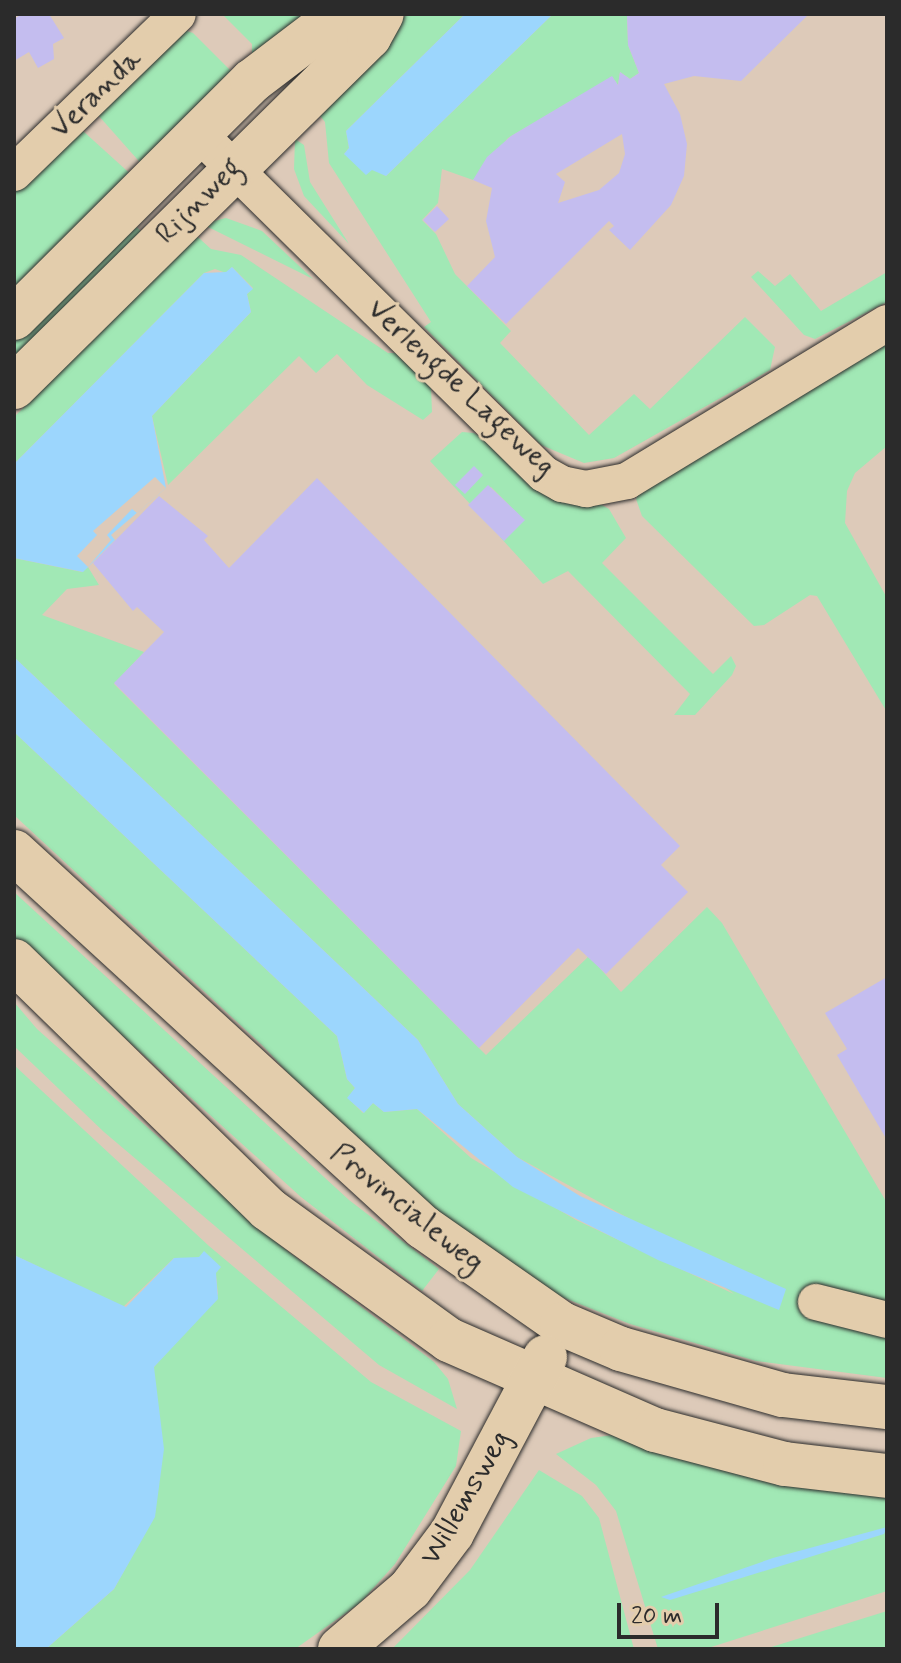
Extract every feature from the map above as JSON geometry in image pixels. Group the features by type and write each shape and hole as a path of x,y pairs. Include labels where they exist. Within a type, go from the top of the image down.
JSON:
{"main road":[{"name":"Rijnweg","path":"14,318 252,81 340,14"},
{"name":"Rijnweg","path":"14,387 233,167 369,37 382,14"},
{"name":"Provincialeweg","path":"14,852 412,1217 562,1324 621,1349 783,1395 887,1407"},
{"path":"14,961 268,1209 449,1340 533,1381 655,1430 718,1449 785,1464 887,1476"},
{"name":"Willemsweg","path":"340,1649 410,1589 452,1533 562,1324"}],"street":[{"name":"Veranda","path":"14,173 178,14"},
{"name":"Verlengde Lageweg","path":"199,134 544,474 562,484 586,489 627,481 887,323"},
{"path":"816,1302 887,1320"}],"green space":[{"path":"222,14 310,14 252,56 252,44"},
{"path":"407,14 465,14 346,131 349,148 344,154 386,176 553,14 627,14 628,45 639,73 630,79 620,72 618,85 612,77 508,138 473,180 442,169 438,203 422,220 436,234 455,274 511,331 500,343 589,435 634,394 650,409 745,317 775,347 770,370 614,458 584,463 541,445 424,327 431,322 329,163 325,122 310,103"},
{"path":"181,29 193,33 237,77 145,168 98,115"},
{"path":"83,131 136,179 14,299 14,193 72,135"},
{"path":"295,139 304,145 310,182 349,244 304,196 294,169"},
{"path":"126,217 146,236 14,368 14,343"},
{"path":"226,218 262,231 313,279 202,224"},
{"path":"189,229 211,249 241,255 388,353 396,353 431,387 432,412 423,420 367,385 337,354 316,373 299,356 168,485 152,416 251,312 247,294 253,288 232,267 226,273 215,269 204,273 14,464 14,417 110,323 109,303"},
{"path":"758,271 775,286 790,274 821,311 887,272 887,302 815,339 804,335 751,277"},
{"path":"887,343 887,446 855,473 847,491 845,523 887,598 887,712 817,596 810,595 764,625 754,626 642,516 636,499 639,492"},
{"path":"462,432 474,433 609,509 626,538 602,563 713,674 731,656 736,666 732,675 695,715 674,715 690,694 568,571 543,584 500,537 521,517 491,487 471,505 430,461"},
{"path":"14,558 82,572 88,567 99,585 67,589 42,615 144,652 114,684 486,1055 589,956 621,992 707,907 722,923 887,1203 887,1305 809,1317 887,1337 887,1378 756,1361 630,1324 544,1290 488,1257 323,1111 263,1046 14,815 14,732 337,1036 347,1079 355,1088 348,1098 363,1113 373,1103 384,1112 417,1109 471,1158 576,1220 734,1294 641,1225 517,1157 458,1104 418,1040 14,657"},
{"path":"14,892 349,1200 439,1269 422,1291 301,1197 14,938"},
{"path":"14,1002 37,1029 281,1246 434,1362 448,1379 457,1409 379,1365 104,1132 14,1046"},
{"path":"14,1065 209,1246 371,1382 461,1431 456,1466 395,1564 360,1603 295,1649 46,1649 114,1589 130,1560 154,1367 218,1294 216,1275 199,1258 174,1258 123,1307 14,1255"},
{"path":"620,1434 887,1488 887,1591 705,1649 658,1649 616,1511 596,1485 556,1454 591,1438"},
{"path":"539,1470 582,1496 599,1518 634,1649 392,1649 470,1570"},
{"path":"887,1611 887,1649 765,1649"}],"water":[{"path":"465,14 553,14 386,176 372,170 366,175 344,154 349,148 346,131"},
{"path":"232,267 253,289 247,294 251,312 152,416 166,488 111,535 115,540 83,572 14,558 14,464 204,273 226,272"},
{"path":"14,657 418,1040 458,1104 517,1157 580,1196 786,1289 779,1310 658,1260 513,1187 417,1109 384,1112 373,1103 364,1113 347,1098 355,1088 347,1079 337,1036 14,732"},
{"path":"204,1251 221,1267 216,1273 218,1299 154,1367 164,1449 155,1517 114,1589 46,1649 14,1649 14,1255 126,1307 174,1258 199,1257"},
{"path":"887,1527 884,1534 670,1600 661,1597 773,1558"}],"pier":[{"path":"155,477 166,488 137,513 132,509 107,535 111,540 88,567 77,556 97,535 93,531"}],"building":[{"path":"22,14 49,14 64,38 53,44 54,59 38,68 29,52 14,61 14,19"},
{"path":"627,14 809,14 741,81 694,76 664,84 680,114 687,144 684,176 671,205 630,250 609,230 614,226 609,221 506,324 467,286 495,257 486,221 492,188 473,180 487,157 511,136 612,76 618,85 620,72 630,79 639,73 628,45","holes":["622,134 625,154 619,173 599,190 558,203 565,182 556,174"]},
{"path":"437,206 449,219 435,232 423,220"},
{"path":"474,466 483,475 465,494 455,485"},
{"path":"317,478 680,846 661,865 688,892 606,974 578,948 479,1048 114,683 164,632 137,607 133,611 93,563 159,496 208,536 204,540 229,568"},
{"path":"488,485 525,520 504,541 468,505"},
{"path":"887,977 887,1140 837,1055 847,1049 825,1013"}]}
